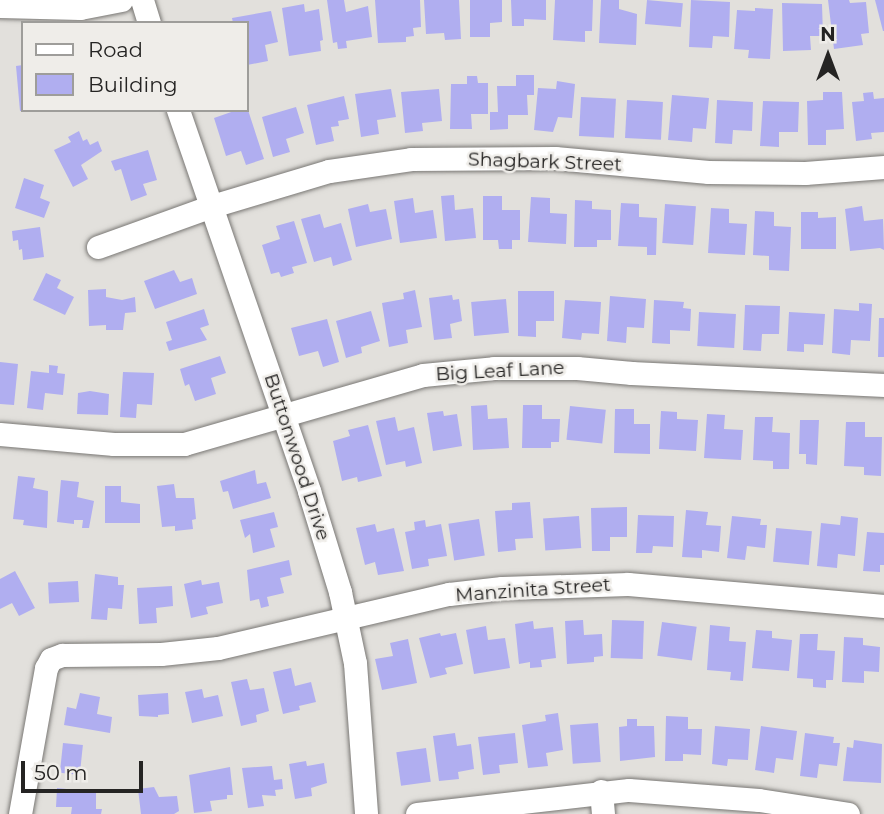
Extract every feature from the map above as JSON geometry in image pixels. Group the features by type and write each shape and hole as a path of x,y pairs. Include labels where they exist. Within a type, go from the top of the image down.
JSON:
{"street":[{"path":"0,6 80,8 121,0"},
{"path":"142,0 148,21"},
{"name":"Buttonwood Drive","path":"179,112 283,413 317,517 345,618 355,663 366,814"},
{"name":"Shagbark Street","path":"98,247 212,206 329,171 411,159 555,159 708,172 805,173 884,167"},
{"name":"Big Leaf Lane","path":"0,433 114,444 184,444 283,413 423,375 494,368 577,368 884,385"},
{"name":"Manzinita Street","path":"20,814 46,668 51,659 62,655 161,654 218,648 449,594 502,589 628,584 884,606"},
{"path":"601,790 603,814"},
{"path":"417,814 601,790 715,795 838,813"}],"building":[{"path":"327,0 344,0 346,12 368,6 372,37 346,41 347,48 338,49 337,42 333,43"},
{"path":"375,0 420,0 421,27 413,28 414,36 406,37 406,42 378,43"},
{"path":"424,0 459,0 461,39 445,40 444,33 426,34"},
{"path":"470,0 502,0 502,22 490,23 490,37 470,37"},
{"path":"511,0 546,0 546,20 524,19 524,26 512,26"},
{"path":"555,0 593,0 592,31 585,31 585,42 553,40"},
{"path":"601,0 619,0 619,9 637,14 636,45 599,43"},
{"path":"647,0 683,3 681,27 645,24"},
{"path":"691,0 730,2 729,37 713,36 712,48 689,47"},
{"path":"828,0 866,2 869,33 861,34 863,45 834,49"},
{"path":"875,0 884,0 884,31 883,31"},
{"path":"782,3 822,4 823,36 810,36 811,50 783,51"},
{"path":"304,4 305,12 319,9 323,40 320,41 321,51 289,56 282,8"},
{"path":"755,8 773,9 770,59 748,58 749,50 734,49 737,10 755,11"},
{"path":"271,11 278,42 265,45 268,61 248,65 248,21 233,21 232,18"},
{"path":"21,65 21,111 20,111 16,66"},
{"path":"516,75 534,75 534,95 527,95 528,115 508,115 508,129 490,130 490,112 498,112 497,86 516,86"},
{"path":"467,76 477,76 478,83 488,83 488,114 471,114 472,129 450,129 451,84 467,84"},
{"path":"557,81 575,84 572,118 558,117 553,132 534,130 538,88 556,89"},
{"path":"391,89 396,117 377,120 379,134 361,137 355,94"},
{"path":"439,89 442,121 422,123 423,131 405,133 401,92"},
{"path":"823,92 842,92 844,129 826,130 826,145 808,145 807,101 823,100"},
{"path":"873,92 874,99 884,98 884,132 871,133 872,139 856,141 852,102 864,101 863,93"},
{"path":"672,95 709,98 706,129 693,128 692,142 668,140"},
{"path":"344,96 349,119 338,121 339,126 331,127 334,141 316,145 307,105"},
{"path":"581,97 616,99 614,138 579,136"},
{"path":"627,100 663,102 661,140 625,138"},
{"path":"717,100 753,102 752,131 733,130 732,144 715,143"},
{"path":"763,101 799,102 798,132 779,132 779,147 760,146"},
{"path":"296,107 304,133 286,139 290,152 273,157 262,117"},
{"path":"248,110 264,159 246,165 241,151 226,156 214,118"},
{"path":"79,131 83,141 87,139 90,145 98,141 102,151 81,165 88,179 73,187 54,150 71,142 68,137"},
{"path":"148,150 157,180 143,184 147,195 131,201 121,169 115,171 111,161"},
{"path":"24,178 44,185 40,198 50,202 44,218 15,208"},
{"path":"454,195 455,210 473,208 476,238 445,241 441,196"},
{"path":"483,196 502,196 502,210 520,210 520,240 512,240 512,249 499,249 498,240 483,240"},
{"path":"531,197 550,198 550,213 567,214 566,244 528,242"},
{"path":"413,198 415,213 433,210 437,238 400,243 394,201"},
{"path":"575,200 592,201 592,209 611,210 611,240 597,240 597,247 574,247"},
{"path":"621,203 639,204 639,217 657,218 656,255 647,255 647,247 618,246"},
{"path":"368,204 370,212 386,209 392,239 356,247 348,209"},
{"path":"665,204 696,206 693,245 662,243"},
{"path":"862,206 864,221 883,219 884,250 880,248 850,251 845,209"},
{"path":"711,208 729,209 729,223 747,224 745,255 708,253"},
{"path":"755,211 774,212 774,226 791,227 789,271 769,270 769,256 753,255"},
{"path":"801,212 818,212 818,218 836,217 836,249 801,249"},
{"path":"320,214 324,228 341,223 352,260 333,266 331,257 314,262 301,219"},
{"path":"294,221 307,263 292,267 294,273 281,277 279,272 271,274 262,245 280,239 276,226"},
{"path":"40,227 44,257 23,260 22,249 19,250 18,240 13,241 12,231"},
{"path":"174,270 180,282 192,278 197,294 155,309 144,281"},
{"path":"46,273 61,280 57,288 74,297 65,315 33,300"},
{"path":"106,289 106,297 122,300 135,297 136,312 125,313 123,330 106,330 106,325 89,326 88,290"},
{"path":"415,290 422,327 406,330 408,343 389,347 382,303 404,299 403,293"},
{"path":"518,291 554,291 554,321 536,321 536,337 518,336"},
{"path":"452,295 453,300 459,299 462,321 450,324 452,338 434,340 429,298"},
{"path":"610,296 646,299 644,328 627,327 626,343 607,341"},
{"path":"506,299 509,333 474,336 471,302"},
{"path":"565,300 601,302 599,334 582,333 581,340 562,338"},
{"path":"654,300 684,302 683,308 691,309 690,331 670,330 670,344 652,343"},
{"path":"859,303 872,304 870,341 851,340 850,355 832,353 834,309 859,311"},
{"path":"745,305 780,306 779,334 762,334 761,351 743,350"},
{"path":"204,309 209,325 200,328 207,340 169,351 166,342 172,340 166,322"},
{"path":"371,311 380,341 361,347 362,353 346,358 336,321"},
{"path":"699,312 736,314 734,348 697,346"},
{"path":"789,312 825,314 823,345 804,344 804,352 787,351"},
{"path":"879,318 884,318 884,357 878,357"},
{"path":"327,319 339,362 323,367 318,351 299,356 291,328"},
{"path":"220,356 226,373 211,378 216,394 195,401 189,384 185,386 180,369"},
{"path":"0,362 18,364 14,405 0,404"},
{"path":"49,365 58,366 57,373 65,374 63,395 45,393 43,410 27,408 31,371 49,373"},
{"path":"123,372 154,373 152,405 137,404 136,418 120,417"},
{"path":"90,391 109,394 108,415 77,414 78,393"},
{"path":"487,405 488,419 507,418 509,448 473,450 471,406"},
{"path":"523,405 542,405 542,419 560,419 559,442 551,442 551,448 522,448"},
{"path":"570,406 606,410 602,444 566,440"},
{"path":"615,409 634,409 634,424 650,424 650,454 614,453"},
{"path":"443,411 444,416 457,414 462,446 433,451 427,413"},
{"path":"661,411 677,412 677,419 698,420 696,451 659,449"},
{"path":"707,414 725,415 724,429 743,430 741,460 704,458"},
{"path":"395,417 398,431 414,427 422,463 406,467 405,461 386,465 376,421"},
{"path":"755,417 773,417 772,432 790,433 789,469 773,469 773,461 753,460"},
{"path":"800,420 819,420 817,465 806,464 806,454 799,454"},
{"path":"846,422 865,422 865,437 882,437 881,476 864,475 864,467 844,466"},
{"path":"368,425 382,476 358,482 357,477 342,481 333,441 350,436 348,430"},
{"path":"255,470 257,484 266,482 271,498 233,509 228,491 223,492 220,481"},
{"path":"18,476 35,478 33,488 48,491 47,528 23,525 24,520 13,519"},
{"path":"61,480 79,482 77,497 94,501 89,528 82,528 83,520 74,520 74,524 57,522"},
{"path":"174,484 176,498 194,498 196,519 192,520 193,529 175,531 175,526 162,527 157,486"},
{"path":"105,486 121,486 121,502 140,504 140,523 105,523"},
{"path":"530,502 533,538 515,539 516,550 498,552 495,511 512,510 512,503"},
{"path":"627,507 627,537 610,537 610,551 592,551 591,508"},
{"path":"686,510 708,512 706,525 721,526 719,552 702,550 702,558 682,557"},
{"path":"274,512 278,527 270,529 275,547 253,553 250,534 245,538 240,520"},
{"path":"638,515 674,516 673,547 653,546 652,553 636,553"},
{"path":"579,516 581,548 545,550 543,519"},
{"path":"732,516 761,519 760,525 767,525 765,548 747,546 745,560 727,558"},
{"path":"841,516 858,518 855,556 838,554 837,568 817,566 821,523 840,525"},
{"path":"479,519 485,556 454,560 448,524"},
{"path":"425,520 426,527 441,524 447,556 428,559 429,566 412,569 405,532 415,530 414,522"},
{"path":"375,524 377,532 394,528 404,571 378,575 375,562 365,565 356,528"},
{"path":"776,528 812,531 809,565 773,562"},
{"path":"867,532 884,533 884,565 880,565 880,572 863,571"},
{"path":"289,560 292,575 280,578 284,593 267,597 269,606 261,608 259,599 250,601 247,570"},
{"path":"15,571 35,608 19,616 12,603 0,609 0,579"},
{"path":"95,574 118,577 118,585 124,585 122,609 108,608 107,620 91,619"},
{"path":"201,580 202,585 219,582 223,603 206,607 208,614 191,618 184,584"},
{"path":"78,581 79,602 49,604 48,583"},
{"path":"172,586 173,606 156,608 157,623 139,624 137,588"},
{"path":"583,620 584,635 602,634 603,656 594,657 594,662 567,664 565,621"},
{"path":"612,620 644,621 643,659 611,658"},
{"path":"533,621 534,629 553,627 556,658 541,660 542,667 530,668 530,662 519,664 515,624"},
{"path":"662,622 697,627 692,661 657,656"},
{"path":"710,625 730,627 729,641 746,642 743,681 730,680 731,672 707,670"},
{"path":"486,626 488,640 505,638 510,668 474,674 466,630"},
{"path":"756,630 772,631 772,638 792,640 789,671 752,668"},
{"path":"440,633 441,636 456,633 463,664 445,668 447,674 430,678 419,638"},
{"path":"800,634 818,634 817,650 835,651 833,680 826,680 826,688 813,687 813,679 797,678"},
{"path":"844,637 863,638 863,645 880,647 879,672 864,671 864,683 842,682"},
{"path":"408,639 417,683 382,690 375,659 393,656 390,643"},
{"path":"291,668 295,686 311,682 316,702 283,714 273,672"},
{"path":"247,679 250,690 264,688 269,711 256,715 257,722 241,726 231,682"},
{"path":"202,689 204,698 218,695 223,716 192,723 185,692"},
{"path":"80,693 100,697 97,714 112,717 110,733 64,725 67,707 76,709"},
{"path":"168,693 169,714 158,717 139,716 138,695"},
{"path":"558,713 563,750 546,753 548,766 528,768 522,725 546,721 545,715"},
{"path":"666,716 688,717 688,729 702,729 701,755 683,754 683,761 665,761"},
{"path":"627,719 637,719 637,726 654,726 655,757 620,761 619,727 627,726"},
{"path":"598,723 601,762 573,764 570,725"},
{"path":"715,726 750,729 748,760 728,759 727,766 712,764"},
{"path":"761,726 797,731 793,760 776,758 774,773 755,770"},
{"path":"455,733 457,746 471,744 474,769 458,772 459,779 439,781 433,736"},
{"path":"515,733 518,763 499,765 500,773 483,775 478,737"},
{"path":"805,733 834,737 833,743 840,743 837,766 819,764 817,778 800,776"},
{"path":"854,740 882,744 881,783 843,781 847,747 853,748"},
{"path":"63,743 83,745 80,775 60,773"},
{"path":"426,748 431,782 401,786 396,752"},
{"path":"306,761 307,766 324,763 327,783 311,788 312,796 295,799 289,764"},
{"path":"272,766 274,780 282,779 283,789 275,790 276,796 262,795 264,806 248,808 242,768"},
{"path":"230,767 233,795 227,795 227,799 210,801 212,811 194,813 189,775"},
{"path":"154,787 159,797 177,796 179,811 174,814 141,814 138,789"},
{"path":"57,788 96,792 96,809 102,809 101,814 71,814 72,807 56,807"}]}
